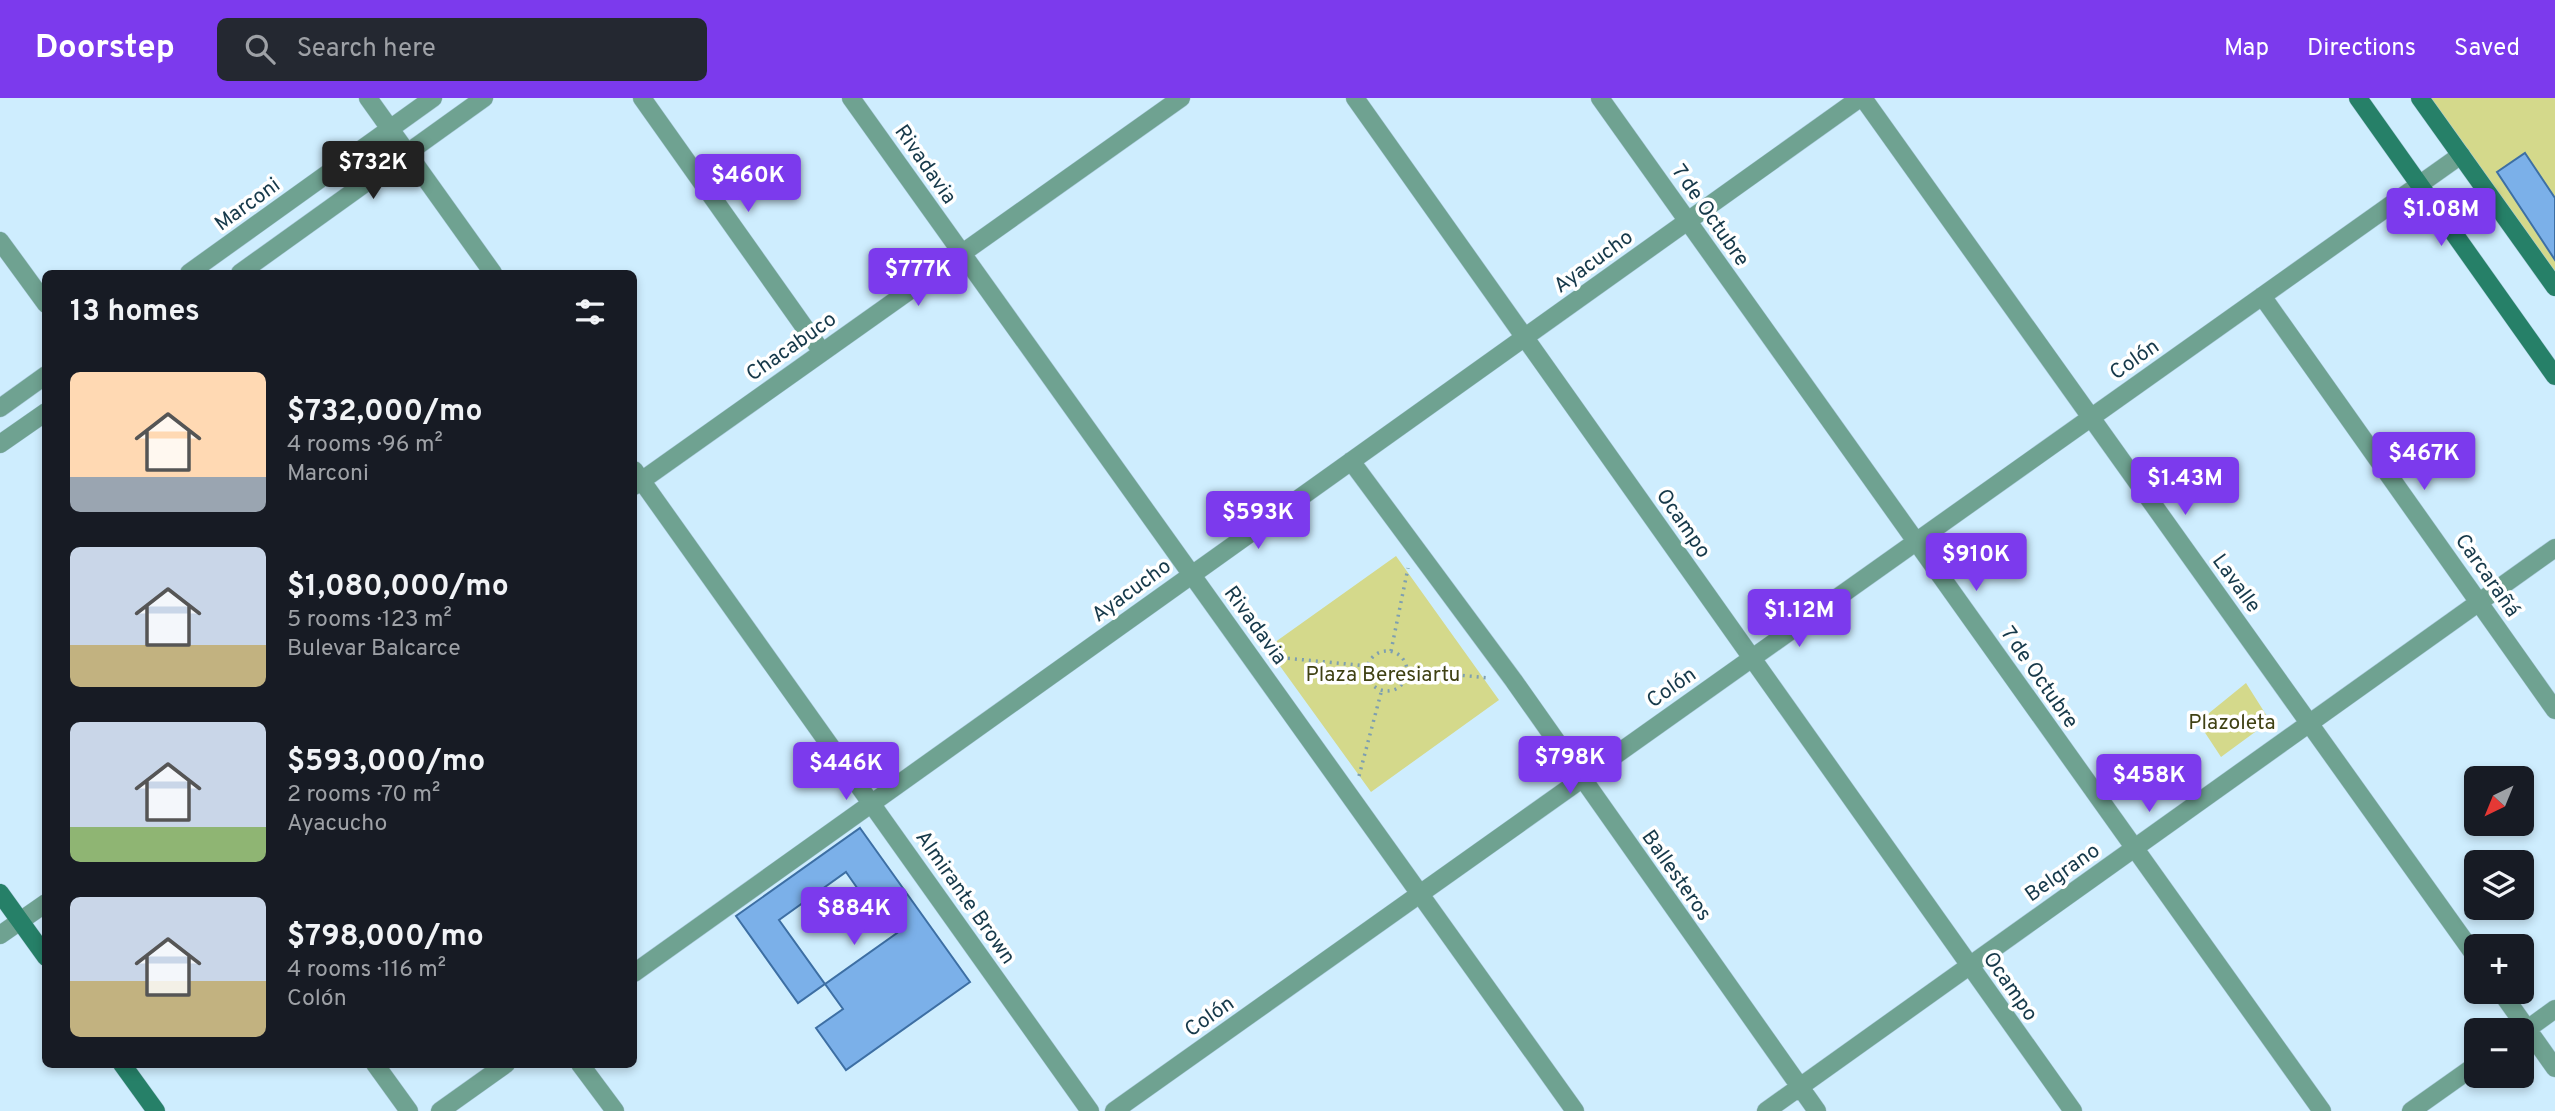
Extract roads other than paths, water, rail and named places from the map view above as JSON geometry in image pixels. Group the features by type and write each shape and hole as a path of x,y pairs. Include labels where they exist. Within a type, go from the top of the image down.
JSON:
{"main road":[{"path":"2358,98 2555,376"},
{"path":"2420,98 2555,287"},
{"path":"0,893 42,951"},
{"path":"125,1068 156,1111"}],"street":[{"path":"368,98 491,270"},
{"name":"Marconi","path":"193,270 433,98"},
{"path":"244,270 484,98"},
{"path":"642,98 822,352"},
{"name":"Rivadavia","path":"851,98 1575,1111"},
{"name":"Chacabuco","path":"637,478 822,352 1181,98"},
{"name":"Ocampo","path":"1355,98 2073,1111"},
{"name":"7 de Octubre","path":"1600,98 2322,1111"},
{"name":"Ayacucho","path":"637,971 1862,98"},
{"name":"Lavalle","path":"1862,98 2464,940"},
{"name":"Colón","path":"1114,1111 2461,155"},
{"path":"0,242 42,299"},
{"name":"Carcarañá","path":"2262,296 2555,710"},
{"path":"0,408 42,378"},
{"path":"0,444 42,415"},
{"name":"Ballesteros","path":"1351,461 1514,681 1817,1111"},
{"name":"Almirante Brown","path":"637,480 1090,1111"},
{"name":"Belgrano","path":"1766,1111 2555,548"},
{"path":"0,935 42,905"},
{"path":"2534,1024 2555,1009"},
{"path":"2534,1043 2555,1068"},
{"path":"378,1068 408,1111"},
{"path":"440,1111 500,1068"},
{"path":"583,1068 615,1111"},
{"path":"2410,1111 2464,1073"}],"park label":[{"name":"Plaza Beresiartu","path":"1383,674"},
{"name":"Plazoleta","path":"2232,722"}]}
